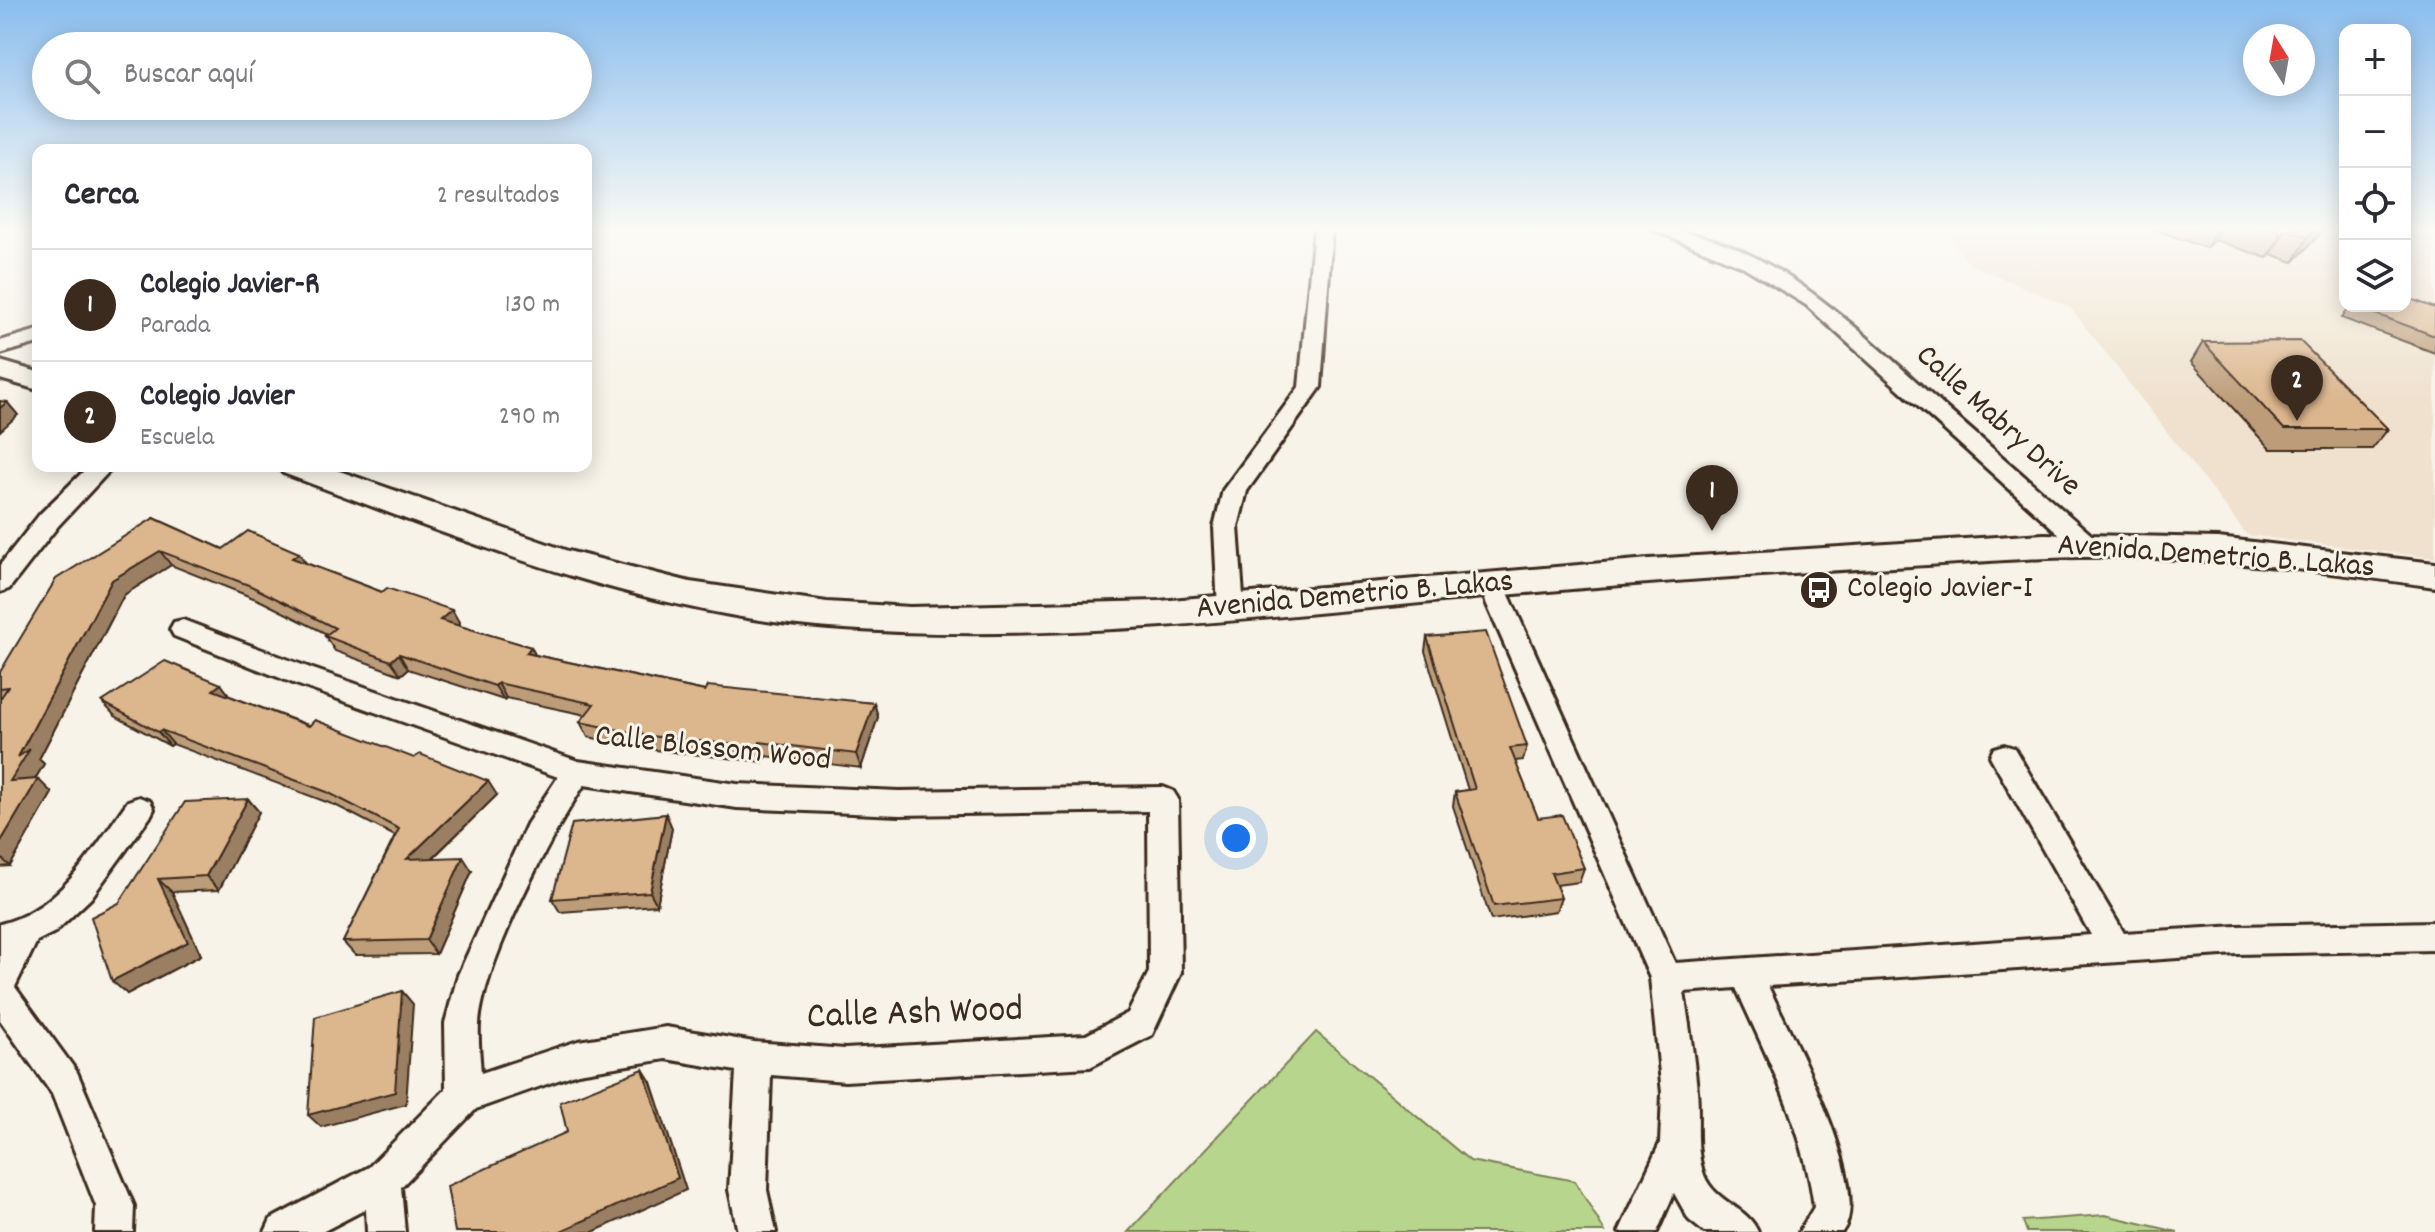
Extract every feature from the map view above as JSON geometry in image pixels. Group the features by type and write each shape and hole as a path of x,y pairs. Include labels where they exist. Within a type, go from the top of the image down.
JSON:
{"street":[{"path":"1231,610 1226,527 1235,490 1310,387 1318,286"},
{"name":"Calle Mabry Drive","path":"1789,286 1813,301 2087,545"},
{"path":"0,348 32,338"},
{"path":"0,370 32,379"},
{"path":"0,583 49,520 96,472"},
{"name":"Avenida Demetrio B. Lakas","path":"311,472 565,562 633,582 822,615 1009,620 1231,610 1491,584 1854,557 2087,545 2318,559 2435,575"},
{"path":"1491,584 1666,978 1680,1093 1678,1144 1688,1186 1707,1214 1739,1232"},
{"name":"Calle Blossom Wood","path":"183,629 318,681 577,772 766,797 899,803 1163,799"},
{"path":"2004,756 2115,948"},
{"path":"284,1232 382,1180 464,1096 462,1023 474,975 542,824 577,772"},
{"name":"Calle Ash Wood","path":"464,1096 578,1057 666,1043 754,1058 845,1065 1090,1051 1140,1024 1165,973 1163,799"},
{"path":"0,985 11,937 73,897 139,809"},
{"path":"1666,978 2237,940 2435,936"},
{"path":"1746,975 1784,1058 1831,1177 1834,1213 1818,1232"},
{"path":"0,993 65,1084 115,1206 114,1232"},
{"path":"754,1058 748,1190 757,1232"},
{"path":"1638,1232 1678,1144"},
{"path":"382,1180 386,1232"}],"shaded area":[{"path":"2022,286 2339,286 2339,312 2411,312 2411,286 2435,286 2435,558 2247,535 2070,307"}],"green space":[{"path":"1316,1032 1470,1161 1575,1181 1605,1232 1128,1232"},
{"path":"2105,1215 2178,1232 2027,1232 2023,1221"}],"building":[{"path":"2411,299 2435,308 2435,336 2370,312 2411,312"},
{"path":"2300,341 2388,429 2284,429 2203,342"},
{"path":"154,518 223,549 248,531 299,553 292,558 382,592 387,588 452,610 440,620 531,647 526,653 705,691 708,686 874,703 856,754 760,742 758,747 649,736 580,722 594,704 498,683 495,686 399,654 391,661 325,636 335,628 251,586 160,551 112,580 18,757 30,749 10,781 38,779 0,843 0,699 8,687 0,688 0,672 56,579"},
{"path":"1486,632 1527,746 1510,748 1538,818 1562,815 1584,868 1551,873 1561,898 1494,906 1455,792 1475,789 1427,637"},
{"path":"165,661 221,684 213,690 309,726 315,720 414,758 420,754 488,781 407,859 463,857 426,940 343,942 399,829 327,792 161,730 158,732 102,702"},
{"path":"248,799 206,876 158,879 188,942 112,981 91,917 119,903 185,802"},
{"path":"666,814 650,892 552,899 572,824"},
{"path":"402,991 395,1092 308,1115 315,1017"},
{"path":"643,1069 678,1178 559,1232 455,1232 447,1186 567,1132 560,1102"}],"place":[{"name":"Colegio Javier","path":"2297,421"},
{"name":"Colegio Javier-R","path":"1712,531"},
{"name":"Colegio Javier-I","path":"1819,590"}]}
